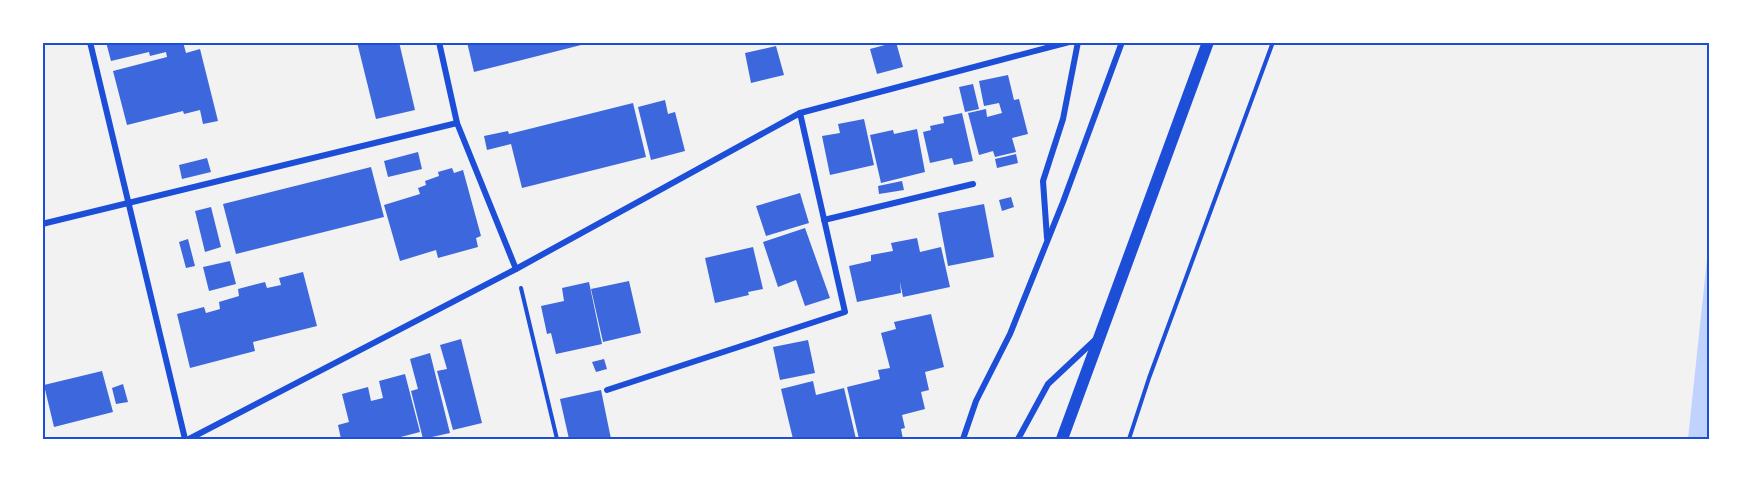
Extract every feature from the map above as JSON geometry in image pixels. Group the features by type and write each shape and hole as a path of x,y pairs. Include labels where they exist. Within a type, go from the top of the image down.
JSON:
{"main road":[{"path":"1062,439 1208,42"}],"street":[{"path":"90,42 187,439 516,269 800,113 1069,42"},
{"path":"439,42 457,123 516,269"},
{"path":"1047,240 1043,181 1064,119 1078,42"},
{"path":"963,439 976,402 1010,334 1122,42"},
{"path":"607,390 845,312 800,113"},
{"path":"42,224 457,123"},
{"path":"824,220 973,184"},
{"path":"1018,439 1048,384 1102,333"}],"path":[{"path":"1129,439 1149,378 1273,42"},
{"path":"516,269 557,439"}],"water":[{"path":"1709,240 1709,439 1688,439"}],"building":[{"path":"106,42 183,42 186,53 200,49 218,121 203,124 200,110 184,114 183,111 127,125 113,71 167,57 166,52 150,56 149,52 111,61"},
{"path":"357,42 399,42 415,110 376,119"},
{"path":"467,42 589,42 589,43 474,72"},
{"path":"896,42 903,67 877,74 870,49"},
{"path":"776,46 784,75 751,83 745,53"},
{"path":"1008,75 1014,100 1019,99 1028,134 1012,138 1016,152 995,157 993,151 979,155 968,113 986,109 987,117 1002,113 999,103 984,106 979,81"},
{"path":"973,84 979,109 965,112 959,87"},
{"path":"665,100 668,114 675,112 685,151 651,160 638,107"},
{"path":"633,103 646,157 522,188 511,144 487,150 484,136 508,131 509,134"},
{"path":"962,113 973,161 954,165 952,158 930,163 923,132 931,130 930,126 944,123 943,117"},
{"path":"864,119 874,165 830,175 822,136 840,133 838,124"},
{"path":"917,129 925,172 881,183 870,135 893,130 894,134"},
{"path":"418,152 422,169 388,177 384,161"},
{"path":"1016,154 1018,163 997,168 995,159"},
{"path":"207,158 211,172 182,179 179,165"},
{"path":"371,167 384,217 236,254 223,204"},
{"path":"452,168 454,173 463,170 481,236 476,238 478,247 438,258 436,250 400,261 384,205 420,194 418,188 426,185 425,181 439,176 438,172"},
{"path":"902,181 904,190 879,194 878,186"},
{"path":"800,193 809,223 766,236 756,206"},
{"path":"1011,197 1014,207 1002,211 999,200"},
{"path":"984,204 994,257 948,266 938,213"},
{"path":"211,207 221,247 205,252 195,211"},
{"path":"805,228 830,298 805,306 796,280 778,287 763,242"},
{"path":"917,238 920,252 941,247 950,287 903,297 900,282 901,293 857,302 849,266 871,261 871,255 893,251 891,243"},
{"path":"188,239 195,266 186,268 179,242"},
{"path":"753,247 763,289 748,292 749,295 715,303 705,258"},
{"path":"230,261 236,284 209,291 203,267"},
{"path":"303,272 317,326 253,342 255,351 190,368 177,314 204,307 206,313 220,309 219,302 239,296 238,289 265,282 267,288 281,285 279,278"},
{"path":"629,281 641,333 603,342 591,289"},
{"path":"589,282 602,344 556,354 551,333 547,334 541,306 564,301 562,288"},
{"path":"931,314 944,367 925,372 929,390 921,392 925,409 902,415 905,428 901,429 903,439 859,439 847,387 880,379 878,370 890,368 881,333 896,329 894,322"},
{"path":"461,339 482,423 453,430 437,371 447,369 440,345"},
{"path":"808,340 815,373 780,380 773,347"},
{"path":"430,353 450,433 423,439 411,391 418,389 410,359"},
{"path":"604,359 607,369 596,372 592,362"},
{"path":"102,371 113,412 54,427 44,385"},
{"path":"405,374 420,432 393,439 341,439 338,425 349,422 342,394 368,387 371,401 383,398 379,381"},
{"path":"813,381 816,395 844,388 856,439 793,439 781,389"},
{"path":"123,384 128,402 116,404 112,388"},
{"path":"601,390 611,439 569,439 560,399"}]}
